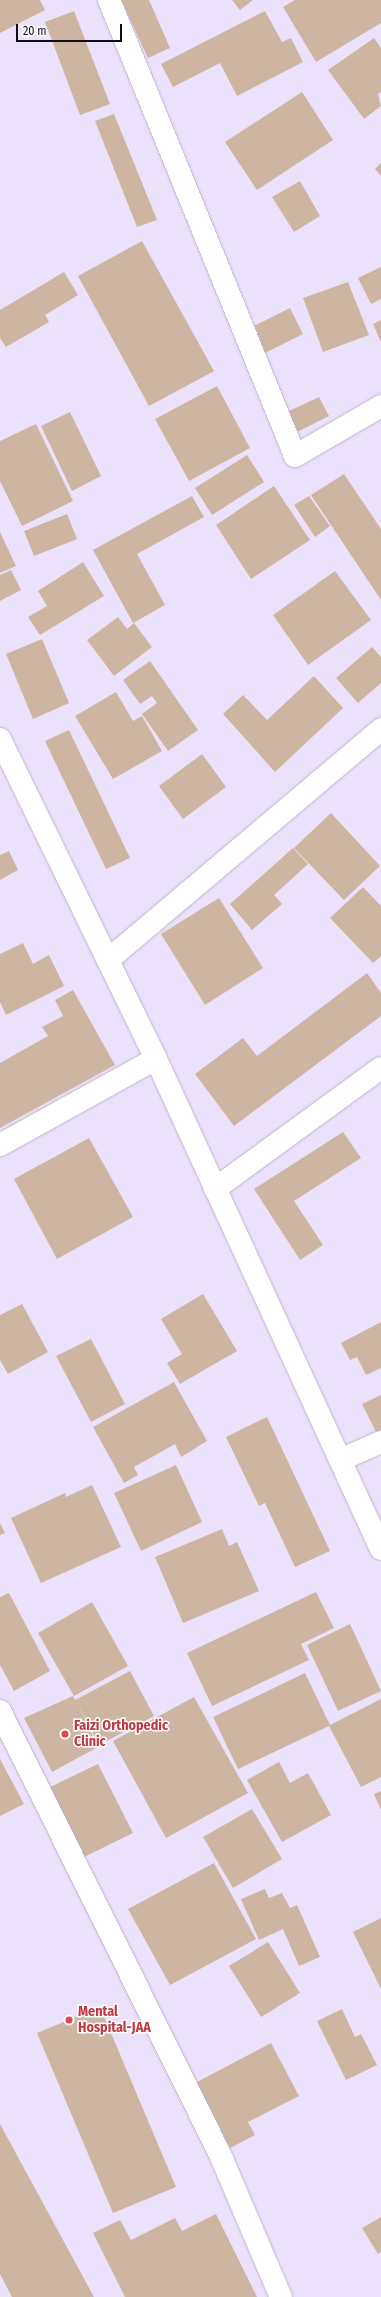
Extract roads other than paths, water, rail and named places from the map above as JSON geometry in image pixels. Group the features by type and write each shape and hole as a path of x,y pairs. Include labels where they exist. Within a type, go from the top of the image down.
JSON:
{"street":[{"path":"109,0 295,456 381,406"},
{"path":"108,960 381,729"},
{"path":"0,739 156,1059 214,1189 381,1549"},
{"path":"0,1146 156,1059"},
{"path":"214,1189 381,1068"},
{"path":"340,1460 381,1442"},
{"path":"0,1711 222,2159 281,2297"}],"place":[{"name":"Faizi Orthopedic Clinic","path":"65,1734"},
{"name":"Mental Hospital-JAA","path":"69,2020"}]}
